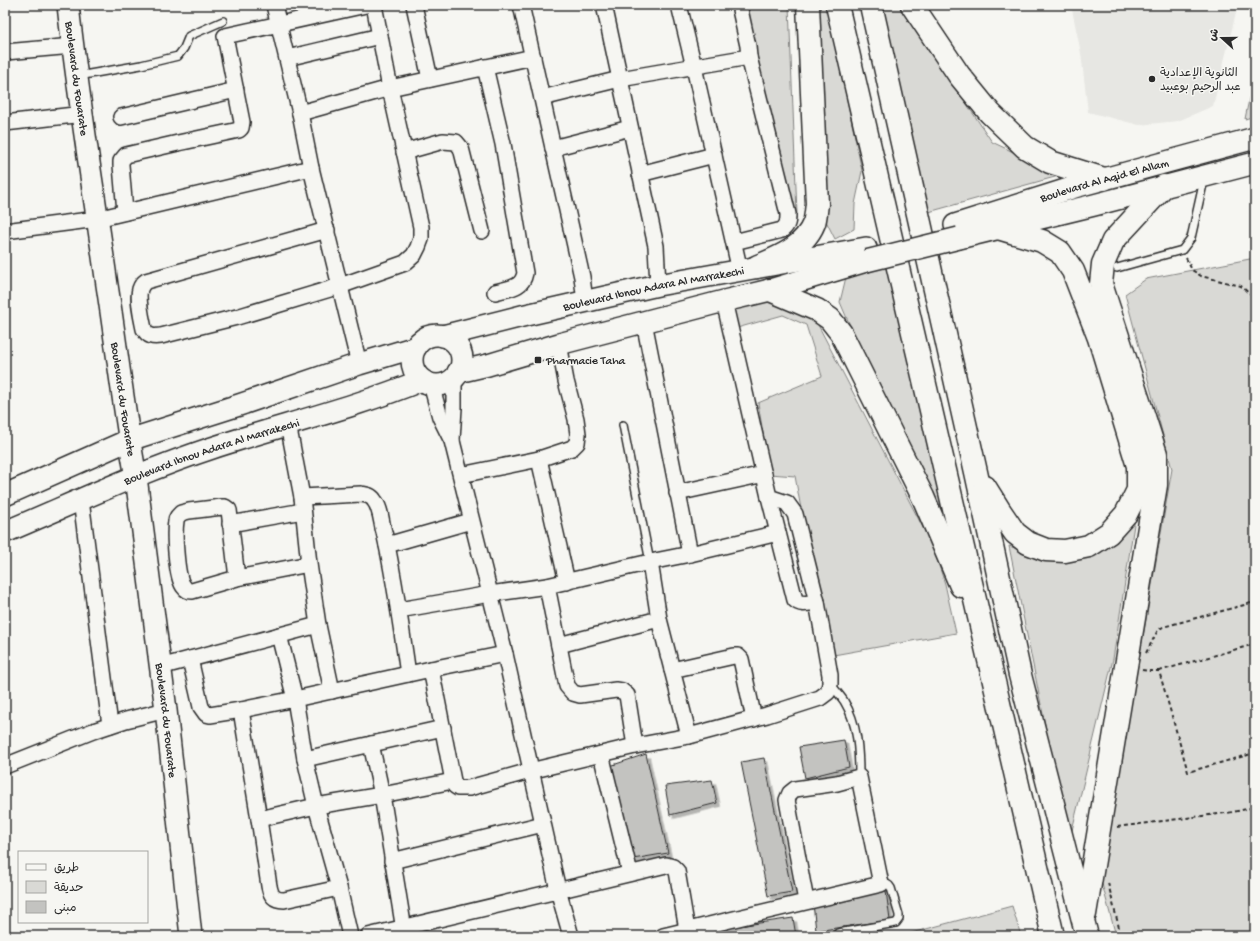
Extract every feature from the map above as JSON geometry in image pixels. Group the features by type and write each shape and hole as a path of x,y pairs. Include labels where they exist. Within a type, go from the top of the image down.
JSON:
{"highway":[{"path":"748,269 789,253 805,240 814,222 817,204 808,5"},
{"path":"837,5 1053,936"},
{"path":"871,5 1020,675 1085,928"},
{"path":"912,5 964,81 990,114 1025,147 1050,162 1104,179"},
{"path":"1085,928 1156,485 1156,454 1101,284 1103,264 1113,241 1164,186"},
{"path":"976,472 1014,533 1028,543 1046,550 1065,551 1089,546 1109,533 1126,514 1138,490 1138,466 1099,338 1073,272 1060,252 1042,241 998,228"},
{"path":"770,290 817,310 830,320 841,333 926,504 961,586 992,676"}],"main road":[{"name":"Boulevard du Fouarate","path":"68,5 97,218 129,440 136,477 166,710 191,936"},
{"name":"Boulevard Al Aqid El Allam","path":"957,231 1078,186 1255,138"},
{"name":"Boulevard Al Aqid El Allam","path":"957,231 998,228 1094,205 1255,163"},
{"path":"456,375 559,344 770,290 866,254 957,231"},
{"name":"Boulevard Ibnou Adara Al Marrakechi","path":"443,336 526,315 658,285 748,269 866,254"},
{"path":"436,335 443,336 452,340 458,347 462,364 456,375 447,383 439,385 427,382 416,373 412,365 412,356 416,347 421,341 436,335"},
{"path":"5,495 129,440 359,364 416,347"},
{"name":"Boulevard Ibnou Adara Al Marrakechi","path":"5,532 136,477 211,448 427,382"}],"street":[{"path":"274,5 300,113 311,168 359,364"},
{"path":"125,212 121,165 123,158 126,155 170,144 240,130 242,128 225,36 366,5"},
{"path":"326,230 146,281 140,289 139,297 146,334 150,336 161,336 237,317 340,286 405,263 414,255 421,238 421,227 390,88 374,5"},
{"path":"414,5 430,79"},
{"path":"521,5 582,277 584,302"},
{"path":"604,5 656,246 658,285"},
{"path":"679,5 734,242 748,269"},
{"path":"734,242 782,230 788,222 788,214 749,57 739,5"},
{"path":"287,58 380,36"},
{"path":"5,52 73,46"},
{"path":"300,113 390,88 533,57"},
{"path":"542,98 620,79 749,57"},
{"path":"485,68 503,144 524,273 521,283 516,287 495,292"},
{"path":"121,118 236,90"},
{"path":"5,123 83,114"},
{"path":"553,148 630,128"},
{"path":"404,152 443,140 456,142 461,148 482,231"},
{"path":"640,174 714,155"},
{"path":"5,231 97,218 311,168"},
{"path":"724,301 769,497 795,600 801,604 816,602"},
{"path":"644,322 690,554"},
{"path":"461,475 539,459 572,448 577,443 578,434 576,419 566,381 559,344"},
{"path":"452,441 456,375"},
{"path":"427,382 440,417 452,441 461,475 471,521 505,654 530,771 558,890 571,936"},
{"path":"288,424 303,504 309,564 318,625 332,691"},
{"path":"539,459 567,582"},
{"path":"677,493 764,474"},
{"path":"230,524 303,504 350,494 368,495 374,498 378,506 387,545 399,610 408,674"},
{"path":"431,669 453,781 455,786 458,788 469,788 530,771 601,754 689,736 754,719 820,698 828,692 830,675 816,602 795,514 787,502 769,497"},
{"path":"81,500 110,725"},
{"path":"236,578 229,510 222,507 181,513 176,520 176,544 179,577 187,591 192,591 236,578 309,564"},
{"path":"387,545 471,521"},
{"path":"399,610 567,582 778,532"},
{"path":"650,562 659,619 689,736"},
{"path":"547,586 567,686 572,693 580,695 616,690 622,691 627,695 635,746"},
{"path":"559,645 659,619"},
{"path":"160,667 318,625"},
{"path":"279,635 295,699 305,759 316,806 339,888 350,936"},
{"path":"190,658 202,710 206,714 210,715 295,699 505,654"},
{"path":"672,670 738,656 741,659 754,719"},
{"path":"5,766 110,725 166,710"},
{"path":"240,710 271,894 278,900 284,900 339,888"},
{"path":"305,759 443,728"},
{"path":"371,744 382,795 404,932"},
{"path":"601,754 630,873"},
{"path":"663,936 881,884 859,777 837,783 795,789 790,793 787,800 806,901"},
{"path":"259,819 316,806 453,781"},
{"path":"392,861 543,824"},
{"path":"368,936 404,932 558,890 666,865 673,867 677,871 687,930"}],"lane":[{"path":"77,76 141,65 178,56 184,48 189,36 222,21"},
{"path":"1117,268 1182,250 1191,238 1205,176"},
{"path":"623,425 650,562"},
{"path":"830,684 844,702 851,717 859,750 859,777"},
{"path":"835,936 838,933 896,923 898,921 899,915 891,888 889,885 881,884"}],"path":[{"path":"1182,250 1192,270 1200,276 1241,286 1255,299"},
{"path":"1145,654 1158,630 1163,627 1255,602"},
{"path":"1141,665 1139,670 1159,671 1255,644"},
{"path":"1159,671 1188,772 1255,754"},
{"path":"1112,827 1233,812 1255,807"},
{"path":"1106,876 1121,936"}],"shaded area":[{"name":"الثانوية الإعدادية عبد الرحيم بوعبيد","path":"1071,5 1238,5 1213,106 1178,121 1139,125 1088,112 1081,53"}],"green space":[{"path":"743,5 789,5 797,214 787,200"},
{"path":"814,5 827,5 862,171 855,204 854,229 835,239 821,211"},
{"path":"878,5 901,5 992,142 1062,175 925,213"},
{"path":"1255,70 1255,116 1245,119"},
{"path":"1255,258 1255,936 1116,936 1101,880 1172,469 1125,294 1146,279"},
{"path":"889,266 947,525 872,377 840,302 846,277"},
{"path":"758,298 796,308 815,319 933,547 945,584 956,633 828,656 795,476 770,474 758,403 822,376 806,325 783,315 737,328 732,305"},
{"path":"1135,518 1113,659 1069,843 1009,546 1058,562 1094,556"},
{"path":"1012,906 1021,936 900,936"}],"building":[{"path":"844,740 849,767 805,778 799,747"},
{"path":"646,754 668,853 633,859 610,766"},
{"path":"764,758 792,892 768,896 741,762"},
{"path":"712,780 717,803 670,815 665,786"},
{"path":"886,891 890,920 816,931 813,903"},
{"path":"793,918 796,936 707,936 706,931"}],"place":[{"name":"الثانوية الإعدادية عبد الرحيم بوعبيد","path":"1152,79"},
{"name":"Pharmacie Taha","path":"538,360"}]}
